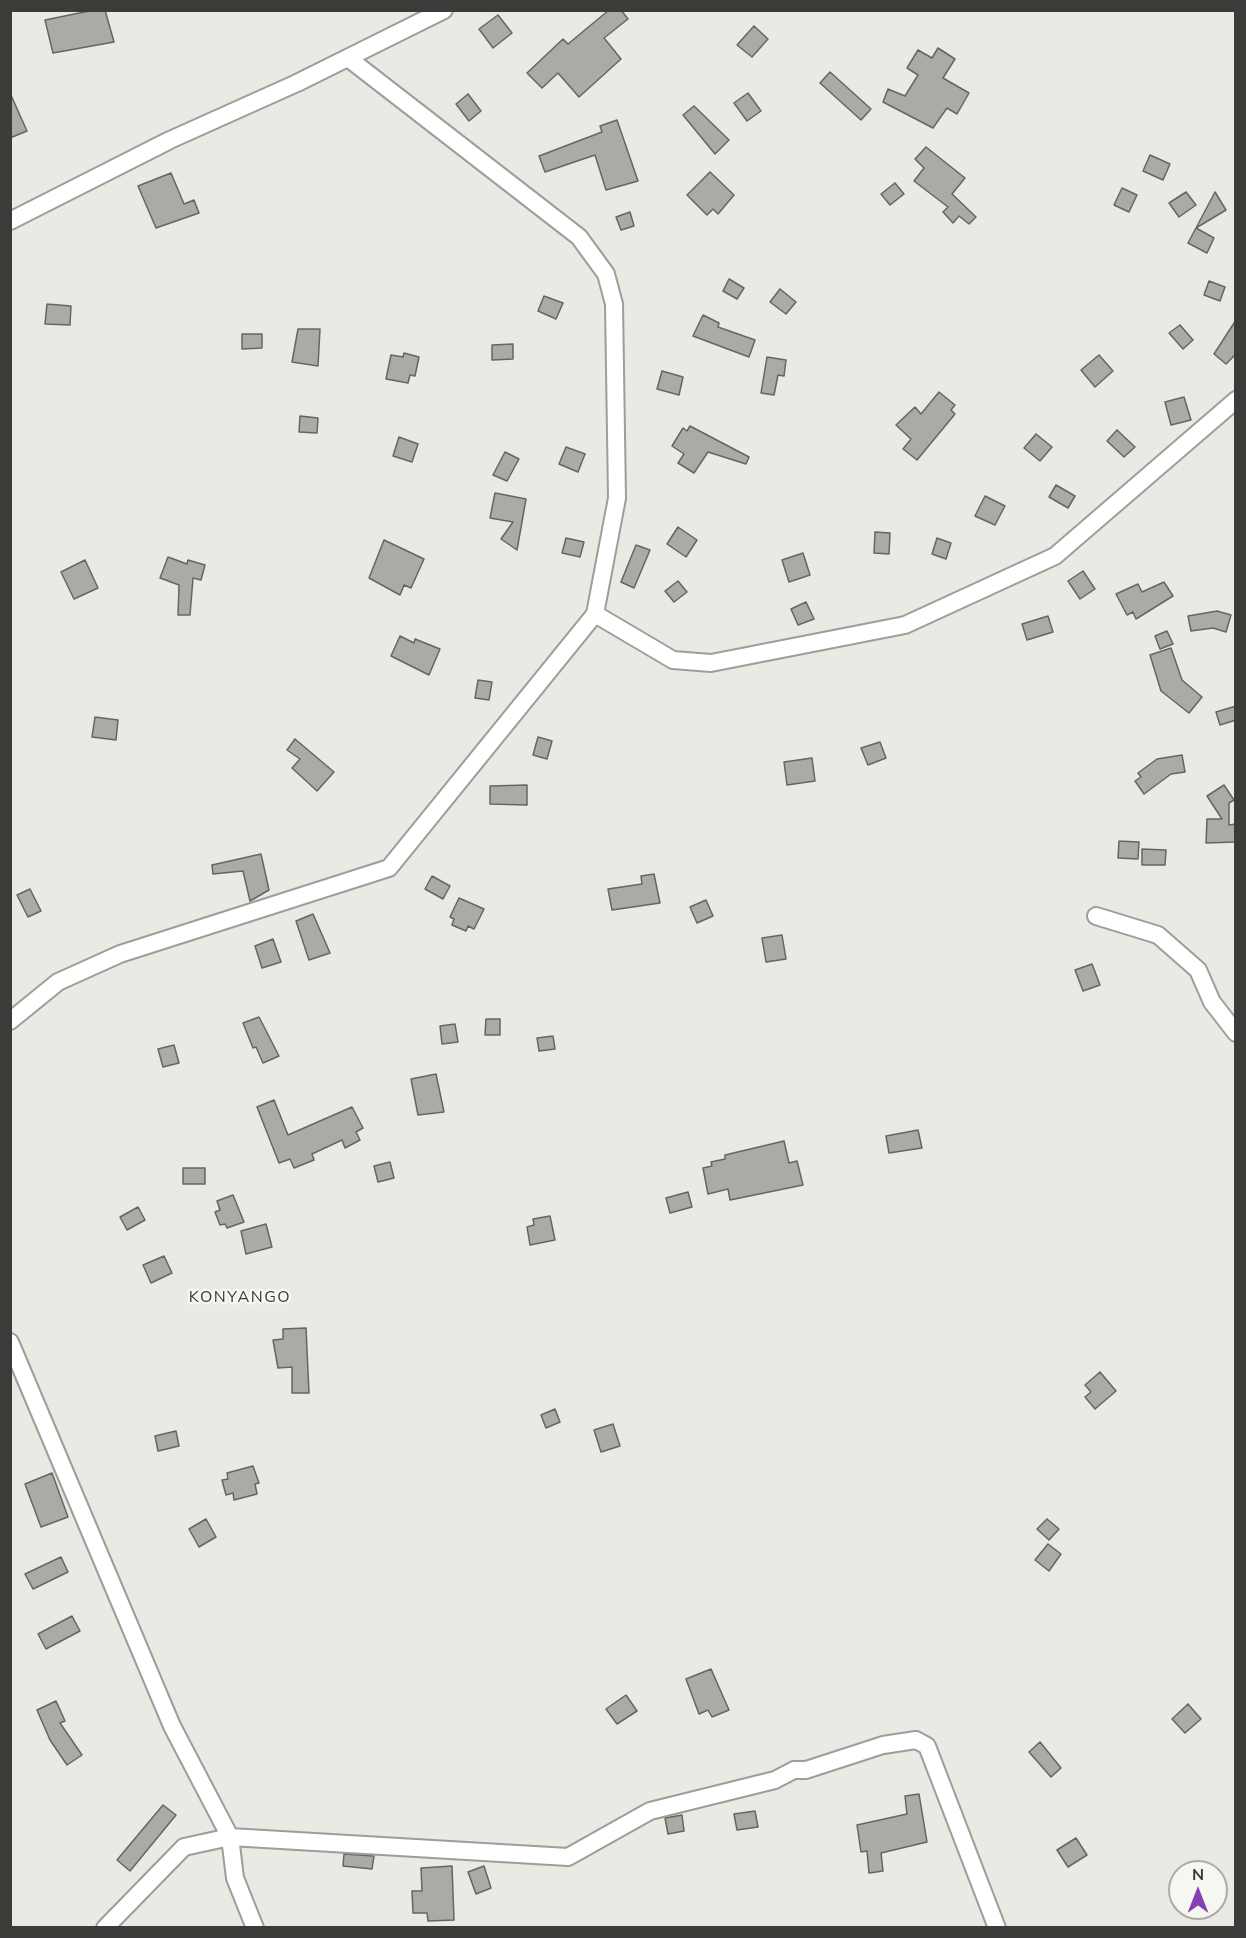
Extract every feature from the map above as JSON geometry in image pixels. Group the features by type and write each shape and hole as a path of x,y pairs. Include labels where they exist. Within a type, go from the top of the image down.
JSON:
{"street":[{"path":"10,220 170,140 348,58 444,10"},
{"path":"10,1021 58,982 120,954 389,868 595,614 617,498 614,304 606,273 579,237 348,58"},
{"path":"595,614 673,660 711,663 905,625 1055,556 1236,400"},
{"path":"1096,916 1158,935 1198,970 1212,1002 1236,1033"},
{"path":"10,1342 172,1726 230,1837 235,1878 255,1928"},
{"path":"105,1928 184,1847 230,1837 568,1857 650,1811 775,1779 794,1770 807,1770 883,1745 916,1740 927,1746 997,1928"}],"building":[{"path":"94,10 105,10 114,42 53,53 45,20"},
{"path":"609,10 621,10 628,19 604,38 621,59 579,97 558,73 542,88 527,73 563,39 568,44"},
{"path":"498,15 512,33 493,48 479,29"},
{"path":"754,26 768,39 752,57 737,45"},
{"path":"938,48 955,59 943,78 969,93 957,114 947,108 933,128 883,102 888,89 905,96 918,75 907,68 918,50 932,58"},
{"path":"830,72 871,109 861,120 820,83"},
{"path":"10,93 27,131 10,138"},
{"path":"748,93 761,111 747,121 734,103"},
{"path":"468,94 481,111 469,121 456,104"},
{"path":"694,106 729,140 715,154 683,115"},
{"path":"617,120 638,181 606,190 595,155 545,172 539,156 602,132 600,126"},
{"path":"926,147 965,178 952,194 976,217 969,224 959,216 953,223 943,212 948,207 914,181 924,168 915,159"},
{"path":"1150,155 1170,164 1163,180 1143,171"},
{"path":"710,172 734,195 718,214 713,209 707,215 687,195"},
{"path":"171,173 184,204 194,200 199,213 156,228 138,186"},
{"path":"895,183 904,194 890,205 881,194"},
{"path":"1122,188 1137,195 1129,212 1114,205"},
{"path":"1186,192 1196,205 1179,217 1169,203"},
{"path":"1215,192 1226,210 1196,228"},
{"path":"630,212 634,226 621,230 616,217"},
{"path":"1196,228 1214,238 1207,253 1188,243"},
{"path":"729,279 744,288 737,299 723,291"},
{"path":"1209,281 1225,287 1220,301 1204,295"},
{"path":"780,289 796,302 786,314 770,302"},
{"path":"544,296 563,303 556,319 538,311"},
{"path":"47,304 71,306 70,325 45,324"},
{"path":"703,315 719,323 718,327 755,340 749,357 693,336"},
{"path":"1236,320 1236,354 1226,364 1214,354"},
{"path":"1180,325 1193,340 1183,349 1169,333"},
{"path":"298,329 320,329 318,366 292,362"},
{"path":"242,334 262,334 262,348 242,349"},
{"path":"513,344 513,359 492,360 492,345"},
{"path":"404,353 419,357 415,376 410,375 408,383 386,379 391,355 403,357"},
{"path":"1099,355 1113,371 1095,387 1081,370"},
{"path":"767,357 786,360 784,376 778,375 774,395 761,393"},
{"path":"662,371 683,377 679,395 657,389"},
{"path":"939,392 955,405 951,410 955,414 917,460 903,449 911,439 896,425 915,407 921,414"},
{"path":"1184,397 1191,420 1171,425 1165,402"},
{"path":"300,416 318,418 317,433 299,432"},
{"path":"690,426 749,457 746,464 708,452 694,473 678,463 684,454 672,446 683,428 687,431"},
{"path":"1117,430 1135,447 1124,457 1107,441"},
{"path":"1036,434 1052,447 1040,461 1024,448"},
{"path":"399,437 418,444 412,462 393,456"},
{"path":"566,447 585,454 578,472 559,464"},
{"path":"505,452 519,459 507,481 493,475"},
{"path":"1056,485 1075,496 1068,508 1049,497"},
{"path":"495,493 526,499 517,550 501,539 513,522 490,518"},
{"path":"985,496 1005,506 995,525 975,516"},
{"path":"678,527 697,540 686,557 667,544"},
{"path":"875,532 890,533 889,554 874,553"},
{"path":"566,538 584,542 580,557 562,553"},
{"path":"937,538 951,543 946,559 932,554"},
{"path":"384,540 424,559 411,588 404,585 400,595 369,578"},
{"path":"636,545 650,550 634,588 621,582"},
{"path":"803,553 810,575 789,582 782,560"},
{"path":"168,557 187,564 188,560 205,565 201,580 193,578 190,615 178,615 179,585 160,578"},
{"path":"85,560 98,588 74,599 61,572"},
{"path":"1083,571 1095,589 1080,599 1068,581"},
{"path":"678,581 687,592 674,602 665,591"},
{"path":"1164,582 1173,596 1136,619 1133,612 1127,615 1116,594 1138,584 1142,592"},
{"path":"806,602 814,619 798,625 791,609"},
{"path":"1217,611 1231,615 1226,632 1213,628 1191,631 1188,616"},
{"path":"1048,616 1053,632 1027,640 1022,624"},
{"path":"1167,631 1173,644 1160,649 1155,636"},
{"path":"400,636 414,643 415,639 440,649 429,675 391,656"},
{"path":"1171,648 1182,680 1202,697 1189,713 1161,691 1150,655"},
{"path":"478,680 492,682 489,700 475,698"},
{"path":"1236,706 1236,720 1220,725 1216,712"},
{"path":"95,717 118,720 116,740 92,737"},
{"path":"538,737 552,741 547,759 533,755"},
{"path":"295,739 334,772 317,791 292,768 300,759 287,750"},
{"path":"880,742 886,758 868,765 861,748"},
{"path":"1182,755 1185,772 1171,774 1144,794 1135,781 1141,777 1138,773 1157,759"},
{"path":"812,758 815,781 787,785 784,762"},
{"path":"527,785 527,805 490,804 490,786"},
{"path":"1224,785 1234,800 1229,803 1229,825 1236,824 1236,842 1206,843 1207,819 1222,819 1207,796"},
{"path":"1119,841 1139,842 1138,859 1118,858"},
{"path":"1142,849 1166,850 1165,865 1142,865"},
{"path":"261,854 269,890 250,901 243,871 213,874 212,865"},
{"path":"654,874 660,903 612,910 608,889 642,884 641,876"},
{"path":"432,876 450,886 443,899 425,889"},
{"path":"30,889 41,911 28,917 17,895"},
{"path":"459,898 484,909 474,929 468,926 466,931 452,925 454,919 450,917"},
{"path":"706,900 713,916 697,923 690,907"},
{"path":"313,914 330,953 309,960 296,921"},
{"path":"782,935 786,959 766,962 762,938"},
{"path":"273,939 281,962 262,968 255,946"},
{"path":"1092,964 1100,985 1083,991 1075,970"},
{"path":"259,1017 279,1056 263,1063 256,1047 253,1048 243,1023"},
{"path":"486,1019 500,1019 500,1035 485,1035"},
{"path":"455,1024 458,1042 442,1044 440,1026"},
{"path":"553,1036 555,1049 539,1051 537,1038"},
{"path":"174,1045 179,1063 163,1067 158,1049"},
{"path":"436,1074 444,1112 418,1115 411,1079"},
{"path":"274,1100 288,1135 352,1107 363,1128 356,1132 360,1140 345,1148 342,1140 312,1154 314,1160 294,1168 290,1159 279,1163 257,1107"},
{"path":"918,1130 922,1148 889,1153 886,1136"},
{"path":"784,1141 789,1163 797,1161 803,1185 730,1200 728,1189 708,1194 703,1168 712,1166 711,1162 725,1159 725,1155"},
{"path":"390,1162 394,1178 378,1182 374,1166"},
{"path":"183,1168 205,1168 205,1184 183,1184"},
{"path":"688,1192 692,1207 670,1213 666,1198"},
{"path":"233,1195 244,1222 227,1228 225,1224 220,1225 215,1212 220,1210 217,1201"},
{"path":"138,1207 145,1220 127,1230 120,1217"},
{"path":"550,1216 555,1240 530,1245 527,1227 534,1225 533,1219"},
{"path":"266,1224 272,1247 246,1254 241,1231"},
{"path":"164,1256 172,1273 151,1283 143,1265"},
{"path":"306,1328 309,1393 292,1393 292,1367 278,1368 273,1340 283,1339 283,1329"},
{"path":"1100,1372 1116,1391 1095,1409 1085,1397 1091,1392 1085,1385"},
{"path":"555,1409 560,1422 546,1428 541,1415"},
{"path":"613,1424 620,1446 601,1452 594,1430"},
{"path":"176,1431 179,1446 158,1451 155,1436"},
{"path":"253,1466 259,1483 255,1484 257,1494 234,1500 233,1493 226,1495 222,1480 228,1479 227,1473"},
{"path":"52,1473 68,1517 41,1527 25,1484"},
{"path":"206,1519 216,1537 199,1547 189,1529"},
{"path":"1047,1519 1059,1529 1049,1540 1037,1529"},
{"path":"1048,1544 1061,1554 1049,1571 1035,1560"},
{"path":"61,1557 68,1572 33,1589 25,1574"},
{"path":"72,1616 80,1631 46,1649 38,1634"},
{"path":"711,1669 729,1710 712,1717 708,1710 699,1714 686,1679"},
{"path":"626,1695 637,1711 617,1724 606,1709"},
{"path":"56,1701 65,1721 60,1723 82,1755 67,1765 50,1740 37,1710"},
{"path":"1188,1704 1201,1719 1185,1733 1172,1719"},
{"path":"1040,1742 1061,1768 1051,1777 1029,1752"},
{"path":"919,1794 927,1842 881,1853 883,1871 869,1873 867,1851 861,1852 857,1825 907,1814 905,1796"},
{"path":"163,1805 176,1815 130,1871 117,1860"},
{"path":"755,1811 758,1827 737,1830 734,1814"},
{"path":"682,1815 684,1831 668,1834 665,1818"},
{"path":"1076,1838 1087,1855 1068,1867 1057,1850"},
{"path":"344,1854 374,1856 372,1869 343,1866"},
{"path":"452,1866 454,1920 428,1921 427,1913 413,1913 412,1891 422,1891 421,1868"},
{"path":"484,1866 491,1888 476,1894 468,1872"}],"district":[{"name":"KONYANGO","path":"240,1297"}]}
